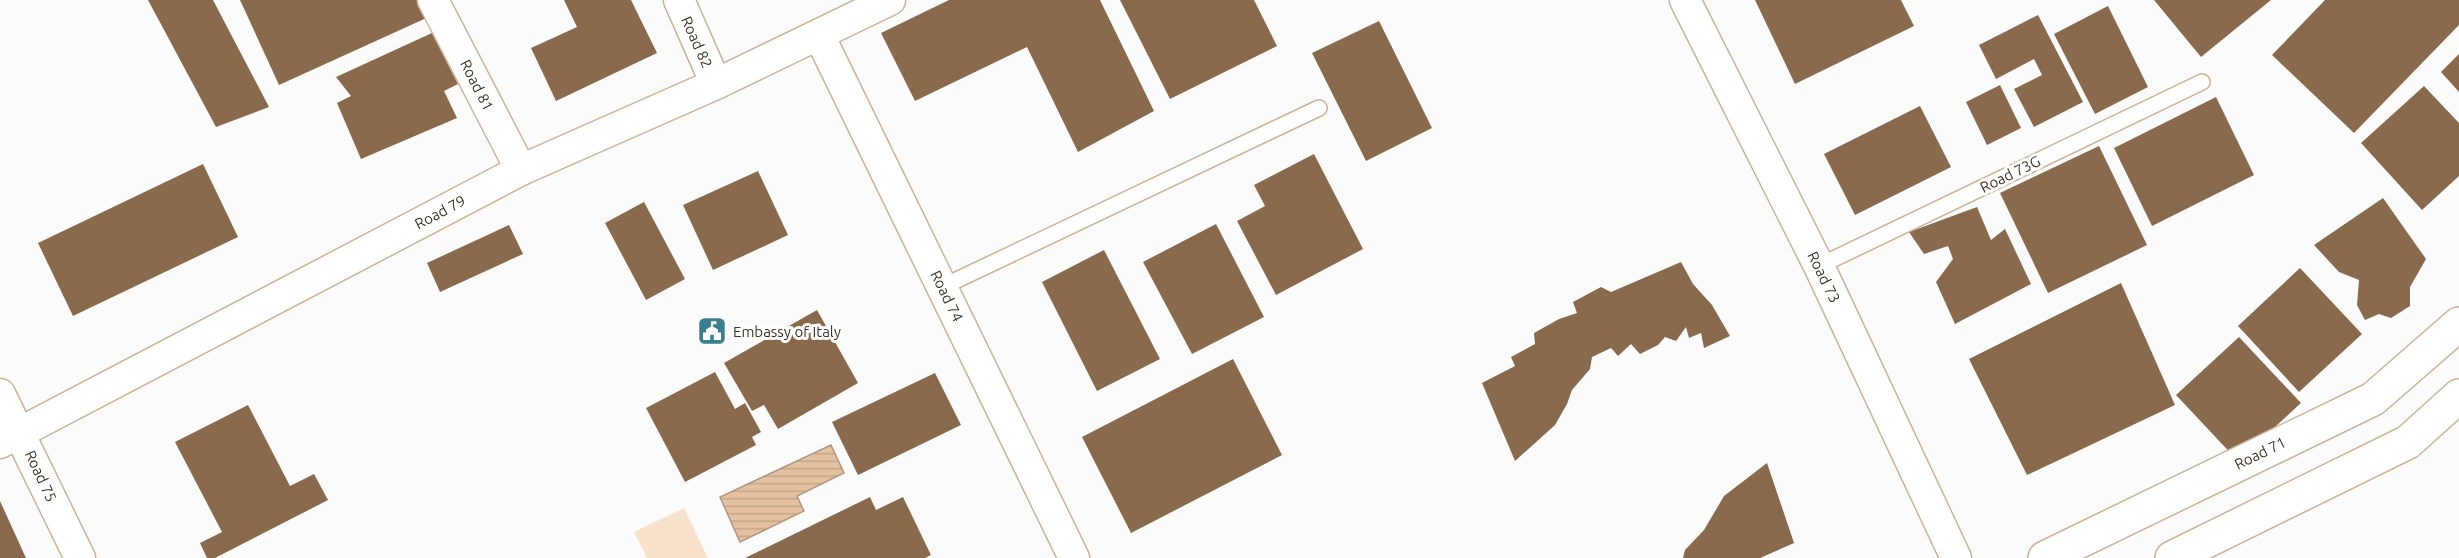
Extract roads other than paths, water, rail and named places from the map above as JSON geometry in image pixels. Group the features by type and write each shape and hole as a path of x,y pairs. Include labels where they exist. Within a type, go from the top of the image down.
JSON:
{"street":[{"name":"Road 81","path":"433,0 521,170"},
{"name":"Road 82","path":"679,0 716,84"},
{"name":"Road 79","path":"10,438 521,170 716,84 890,0"},
{"name":"Road 73","path":"1685,0 1819,266 1956,558"},
{"name":"Road 74","path":"819,35 1074,558"},
{"name":"Road 71","path":"2045,558 2373,399 2459,324"},
{"name":"Road 75","path":"0,394 10,438 80,558"},
{"path":"2172,558 2408,442 2459,396"}],"lane":[{"name":"Road 73G","path":"1819,266 2202,82"},
{"path":"942,287 1319,108"}],"place":[{"name":"Embassy of Italy","path":"712,331"}]}
